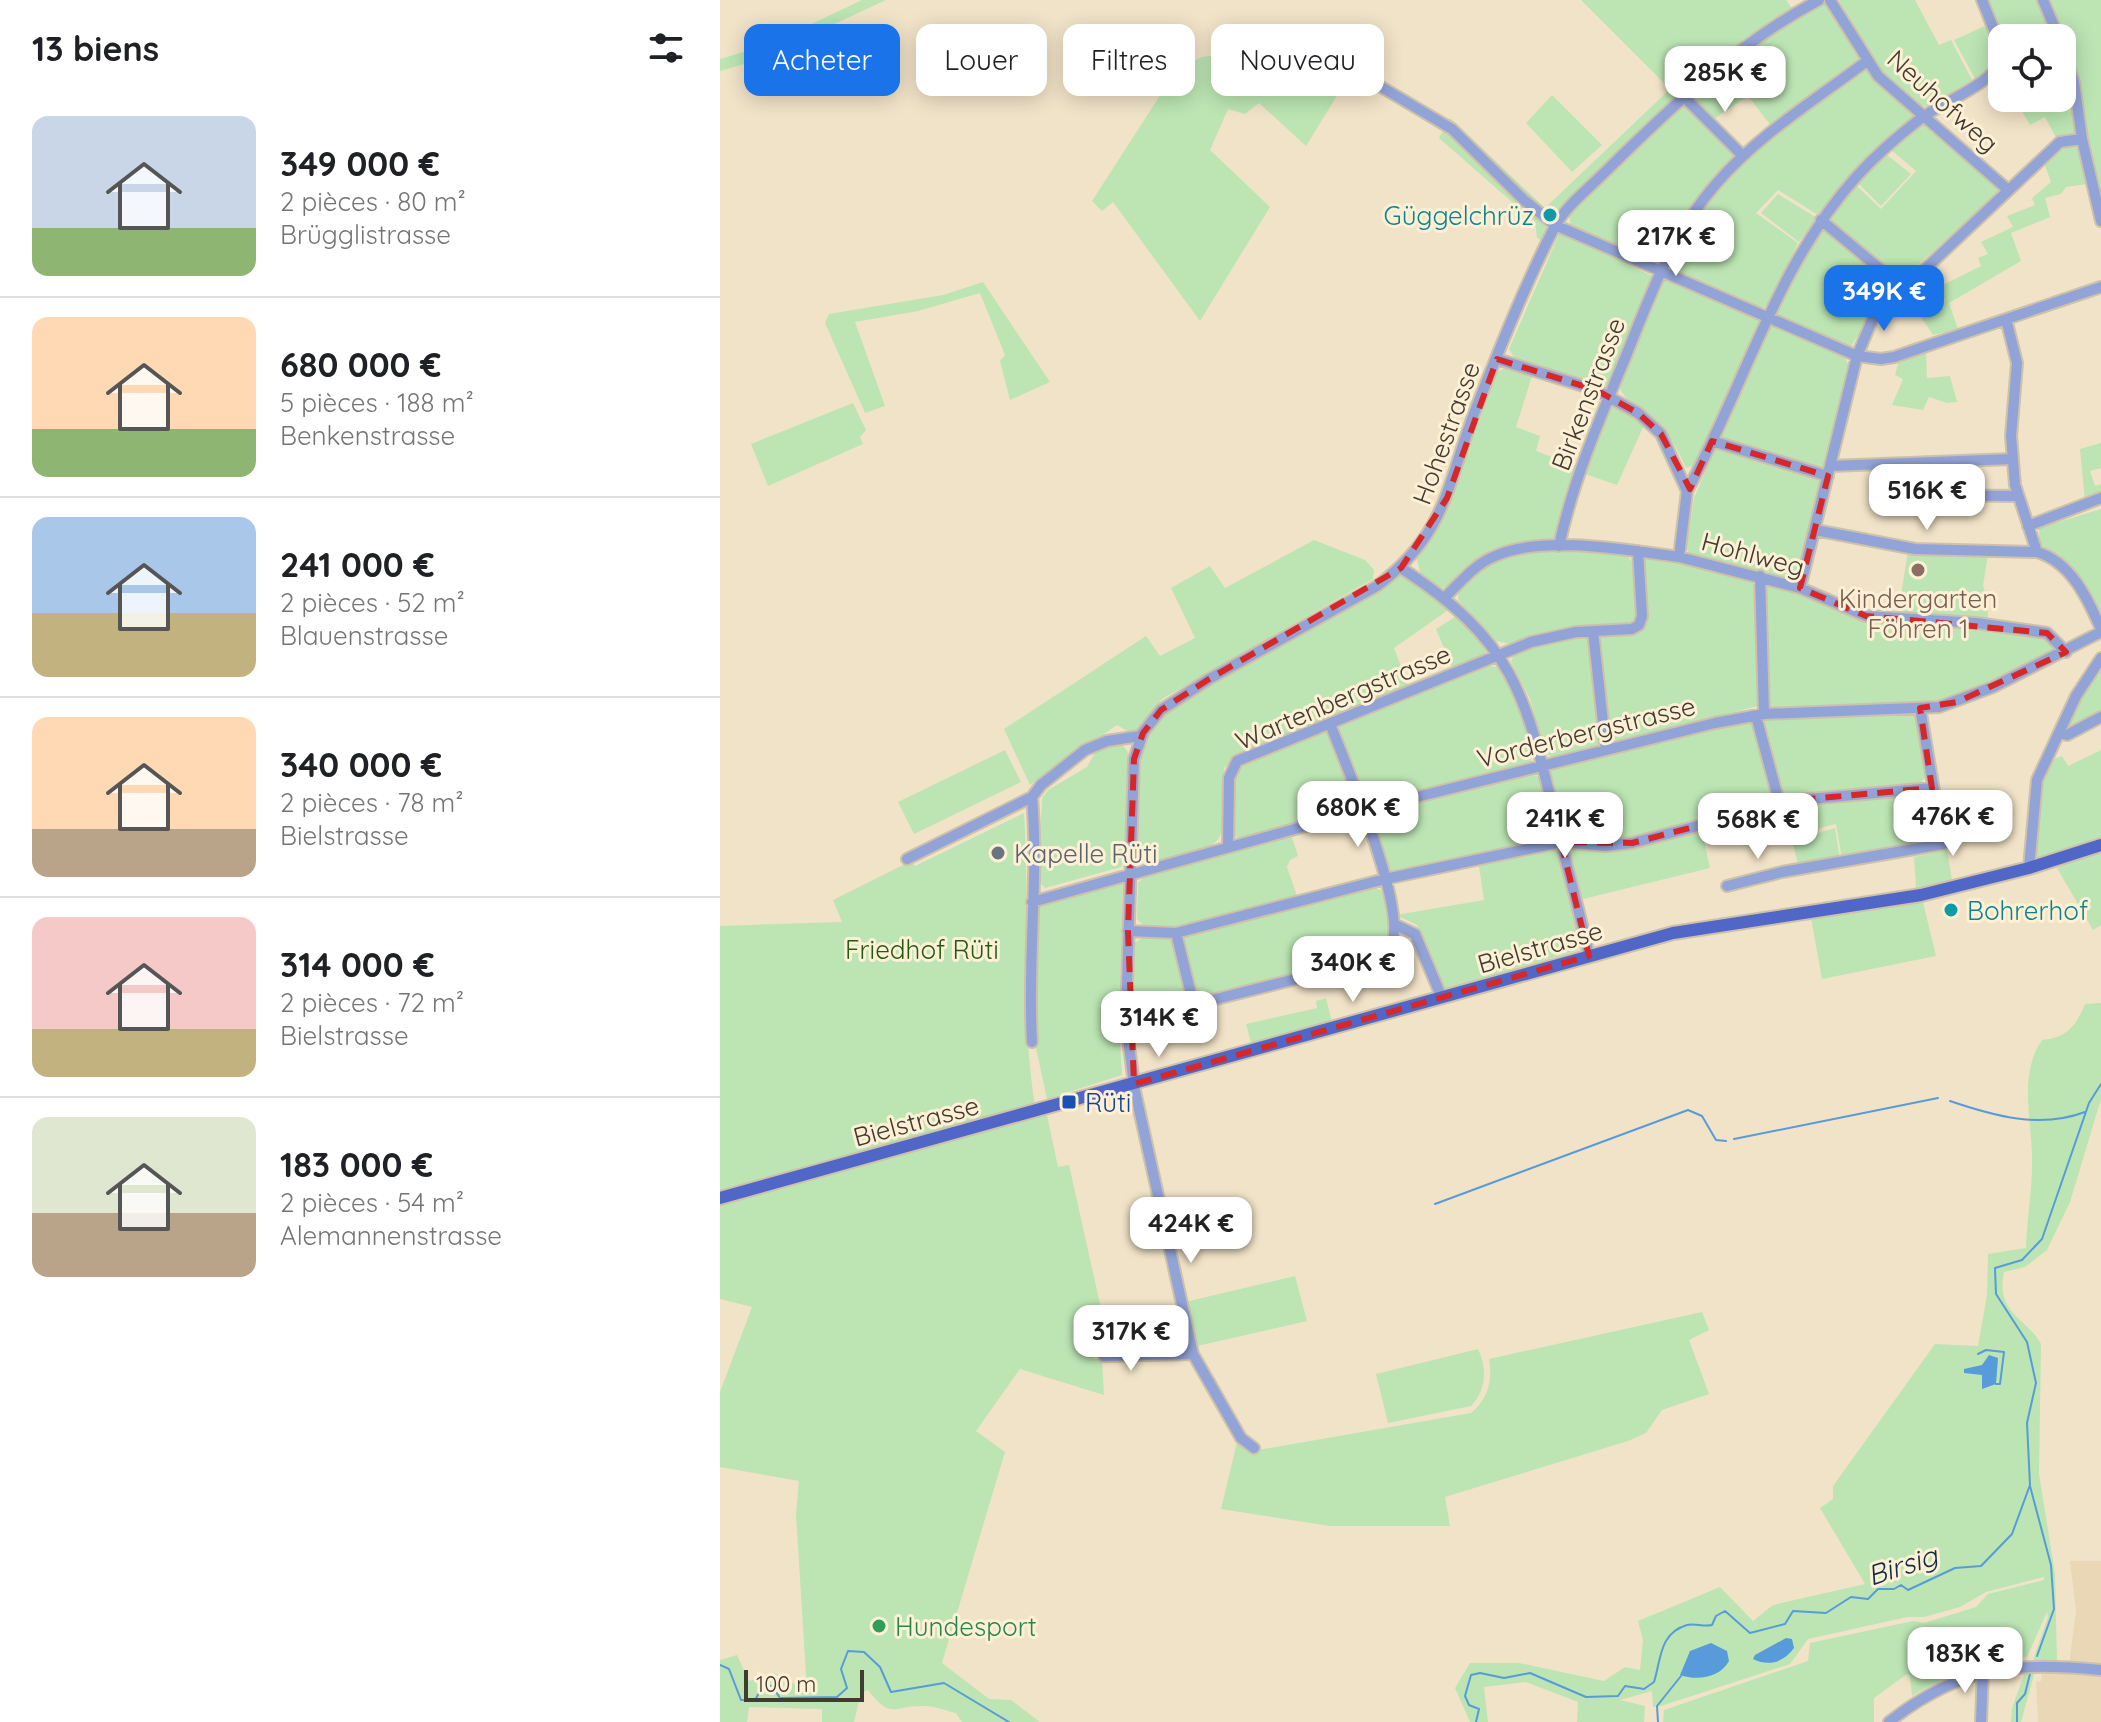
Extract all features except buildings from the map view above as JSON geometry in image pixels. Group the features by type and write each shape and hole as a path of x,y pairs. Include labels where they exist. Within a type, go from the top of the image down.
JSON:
{"main road":[{"name":"Bielstrasse","path":"720,1198 1589,956 1707,926 1921,895 2029,868 2101,845"}],"street":[{"name":"Hohestrasse","path":"1143,733 1161,710 1200,685 1364,594 1401,568 1435,525 1497,359 1555,225 1684,97 1764,34 1819,0"},
{"name":"Neuhofweg","path":"1830,0 1867,61 1892,90 2007,189"},
{"path":"1982,0 1992,24"},
{"path":"2043,0 2053,24"},
{"name":"Birkenstrasse","path":"1559,546 1567,509 1609,396 1661,271 1695,211 1743,156 1867,61"},
{"path":"1687,491 1783,283 1821,220 1858,175 1924,116 1988,77"},
{"path":"1384,89 1452,129 1525,201 1555,225 1857,356 1894,357 2101,287"},
{"path":"2076,96 2082,139 2101,221"},
{"path":"1684,97 1743,156"},
{"path":"1800,588 1857,356 1873,318 2060,142 2082,139"},
{"path":"1821,220 1903,288"},
{"path":"2006,319 2017,363 2012,459 2018,496 2037,552"},
{"path":"1497,359 1609,396 1638,413 1661,434 1687,491"},
{"path":"1712,441 1829,471 2012,459"},
{"name":"Hohlweg","path":"1687,491 1679,557 1800,588 1866,616 1976,623 2047,633 2066,652"},
{"path":"1916,495 2018,496"},
{"path":"2028,526 2101,498"},
{"path":"1815,530 1912,549 2037,552 2048,555 2084,591 2101,630"},
{"path":"1445,597 1490,558 1512,549 1559,546 1679,557"},
{"name":"Wartenbergstrasse","path":"1228,847 1229,778 1237,761 1531,642 1593,631 1632,629 1639,625 1638,551"},
{"path":"1401,568 1445,597 1476,625 1500,655 1524,699 1589,956"},
{"path":"1760,576 1760,715 1780,805"},
{"name":"Vorderbergstrasse","path":"1032,902 1364,810 1760,715 1920,708 1957,702 2066,652 2101,630"},
{"path":"1593,631 1606,750"},
{"path":"2029,868 2037,780 2076,696 2101,658"},
{"path":"1727,886 1782,872 1943,844 1920,708"},
{"path":"2059,733 2067,735 2101,717"},
{"path":"1176,933 1191,994 1204,1002 1304,977 1390,947 1397,938 1385,879 1364,810 1330,724"},
{"path":"907,859 1032,797 1041,785 1095,744 1143,733"},
{"path":"1143,733 1134,759 1128,931 1127,1031 1134,1084 1193,1354 1241,1438 1254,1448"},
{"path":"1128,931 1176,933 1385,879 1561,842 1605,846 1632,843 1780,805 1850,794 1932,788"},
{"path":"1032,797 1035,853 1029,1000 1032,1042"},
{"path":"1396,925 1415,934 1442,998"},
{"path":"1102,1344 1104,1356 1193,1354"},
{"path":"1889,1722 1948,1682 1983,1670 2027,1666 2101,1670"},
{"path":"1981,1722 1983,1670"}],"highlighted area":[{"path":"1497,359 1596,390 1638,413 1661,434 1690,489 1712,441 1828,476 1800,588 1866,616 2047,633 2066,652 1957,702 1920,708 1932,788 1798,800 1632,843 1561,842 1589,956 1134,1084 1128,931 1134,759 1143,733 1161,710 1209,679 1401,568 1447,498"}],"shaded area":[{"path":"2070,1561 2101,1561 2101,1722 2038,1722 2036,1682 2041,1681 2042,1672 2068,1673 2076,1611"}],"green space":[{"path":"862,0 886,0 834,24 811,24"},
{"path":"1581,0 1786,0 1793,10 1690,82 1564,207 1541,240 1537,238 1535,222 1439,138 1450,118 1545,208 1670,89"},
{"path":"1826,0 1859,53 1857,64 1772,127 1748,96 1711,121 1696,106 1697,92 1763,41"},
{"path":"1839,0 1915,0 1939,45 1951,40 1972,80 1929,107 1913,102 1898,92 1874,64"},
{"path":"1987,0 2040,0 2049,24 1998,24"},
{"path":"2047,0 2101,0 2101,207 2076,79 2076,24 2057,24"},
{"path":"1987,25 1988,69 1975,79 1954,40"},
{"path":"744,52 744,64 720,71 720,59"},
{"path":"1211,56 1211,96 1337,96 1306,146 1259,103 1245,114 1228,109 1210,150 1270,207 1200,321 1113,202 1102,211 1092,201 1160,96 1195,96 1195,60"},
{"path":"1867,68 1887,92 1917,115 1844,183 1818,215 1778,190 1756,213 1798,243 1769,305 1760,309 1668,267 1683,235 1726,178 1779,130"},
{"path":"1552,95 1602,145 1572,172 1526,123"},
{"path":"1684,102 1736,157 1662,262 1654,264 1571,228 1569,215"},
{"path":"2023,112 2074,112 2077,130 2074,136 2058,141 2045,117 2030,125"},
{"path":"1923,121 1999,188 1998,194 1903,278 1896,279 1829,223 1856,185 1881,209 1916,171 1889,148"},
{"path":"2068,143 2079,143 2087,184 2066,187 2061,194 2045,198 2050,217 2011,233 2021,261 1949,303 1958,329 1933,335 1921,317 1945,300 1939,287 1981,266 1978,258 1988,254 1981,242 2013,227 2007,216 2035,205 2032,198 2051,182 2044,163"},
{"path":"1886,154 1911,174 1881,206 1858,183"},
{"path":"1778,194 1817,218 1799,242 1761,213"},
{"path":"1821,224 1891,283 1850,348 1777,316 1776,311"},
{"path":"1560,232 1652,276 1611,383 1603,388 1516,360 1509,349"},
{"path":"1665,280 1761,321 1696,465 1686,468 1668,435 1626,397 1619,386 1659,285"},
{"path":"983,282 1050,382 1010,400 1000,361 1005,355 980,293 918,311 855,322 885,406 865,413 825,323 829,314 943,295"},
{"path":"1769,325 1843,355 1850,367 1824,471 1720,440 1719,434"},
{"path":"1926,349 1927,378 1950,376 1957,402 1947,403 1929,397 1923,410 1892,405 1903,379 1895,375 1899,360"},
{"path":"1508,367 1532,376 1516,427 1540,436 1536,451 1576,466 1556,540 1491,550 1454,583 1442,588 1421,576 1417,559 1442,519 1497,372"},
{"path":"853,403 866,430 860,437 863,444 768,486 751,444"},
{"path":"1614,403 1644,425 1617,485 1585,474 1608,410"},
{"path":"2101,443 2101,468 2090,471 2095,486 2101,484 2101,494 2085,501 2080,449"},
{"path":"1716,447 1817,477 1823,483 1799,577 1791,581 1696,559 1686,549 1694,498"},
{"path":"2101,509 2101,620 2085,585 2040,545 2039,528"},
{"path":"1314,540 1365,560 1374,570 1373,579 1162,699 1139,731 1129,732 1117,725 1030,785 1004,729 1146,636 1160,656 1195,638 1171,588 1210,566 1225,588"},
{"path":"1551,549 1627,556 1632,562 1637,616 1628,626 1578,627 1535,634 1510,644 1496,641 1458,600 1459,587 1501,559"},
{"path":"1908,551 1988,554 1983,586 1988,599 1988,618 1898,614"},
{"path":"1641,555 1752,578 1756,587 1758,706 1618,741 1609,739 1600,636 1633,633 1646,621"},
{"path":"1402,573 1451,608 1394,648 1410,690 1242,752 1224,768 1222,829 1218,839 1199,851 1152,863 1138,852 1141,752 1143,742 1155,724 1212,682 1378,591"},
{"path":"1764,581 1806,594 1863,620 1970,625 2043,635 2053,640 2054,653 1941,702 1766,711"},
{"path":"1458,615 1488,647 1483,658 1454,672 1436,629"},
{"path":"1567,637 1591,637 1601,741 1596,748 1554,758 1546,754 1530,699 1511,662 1515,651"},
{"path":"2101,663 2101,713 2073,728 2068,725 2073,708"},
{"path":"1487,666 1500,667 1515,683 1533,753 1530,765 1372,805 1363,801 1336,726"},
{"path":"1915,713 1928,775 1917,786 1833,791 1782,801 1762,726 1767,718"},
{"path":"1753,718 1776,801 1698,824 1638,837 1610,840 1563,832 1548,767"},
{"path":"1329,728 1356,804 1352,809 1240,839 1231,834 1233,778 1238,766"},
{"path":"1120,742 1128,752 1125,857 1121,867 1045,888 1038,881 1042,798 1048,790 1087,767 1097,749"},
{"path":"1005,750 1021,782 914,834 898,802"},
{"path":"2101,750 2101,838 2074,850 2036,858 2041,794 2054,759 2062,756 2068,766"},
{"path":"1531,774 1541,778 1553,832 1547,840 1386,875 1370,815"},
{"path":"1925,794 1932,801 1940,841 1842,859 1836,824 1820,828 1816,835 1792,839 1784,809"},
{"name":"Friedhof Rüti","path":"1024,813 1026,1003 1031,1079 1037,1117 1047,1115 1058,1167 1069,1165 1104,1322 1087,1326 1093,1359 1102,1359 1104,1395 1020,1369 976,1431 1005,1452 942,1663 989,1699 1011,1700 1040,1722 962,1722 956,1713 932,1707 888,1708 868,1690 861,1693 854,1722 822,1722 822,1709 749,1707 747,1722 720,1722 720,1660 737,1655 749,1681 774,1673 807,1691 796,1514 799,1481 720,1467 720,1392 752,1307 720,1299 720,926 842,922 833,900 911,861 915,866"},
{"path":"1701,828 1710,868 1583,899 1567,849 1608,849"},
{"path":"1835,828 1840,860 1799,867 1792,841"},
{"path":"1292,837 1298,856 1290,860 1287,867 1297,896 1223,917 1166,928 1147,929 1137,919 1138,883 1149,873"},
{"path":"1558,847 1582,945 1577,951 1442,989 1417,925 1396,915 1484,900 1479,866"},
{"path":"1947,850 1952,880 1916,888 1914,857"},
{"path":"2101,850 2101,925 2093,930 2057,868"},
{"path":"1123,882 1119,1023 1122,1075 1047,1099 1036,1048 1035,904"},
{"path":"1373,887 1381,890 1393,929 1383,946 1310,972 1209,998 1192,986 1184,936"},
{"path":"1923,902 1936,956 1822,979 1811,918"},
{"path":"1145,936 1166,936 1172,940 1188,1006 1141,1012 1133,1007 1133,944"},
{"path":"1326,998 1332,1022 1251,1043 1246,1024 1317,1008 1316,1001"},
{"path":"2101,1003 2101,1099 2070,1202 2047,1250 2025,1267 2004,1272 2002,1286 2008,1306 2041,1344 2039,1474 2055,1574 2057,1660 2033,1660 2047,1612 2027,1657 1968,1670 1912,1696 1910,1676 1907,1674 1874,1698 1874,1722 1663,1722 1664,1710 1808,1661 1810,1643 1913,1621 1924,1623 1976,1607 1988,1594 2044,1580 2044,1577 1986,1592 1960,1607 1924,1617 1907,1617 1808,1639 1790,1664 1661,1706 1653,1707 1652,1691 1620,1700 1645,1706 1644,1722 1577,1722 1578,1702 1526,1682 1484,1687 1488,1722 1470,1722 1455,1688 1470,1663 1519,1663 1604,1681 1625,1667 1640,1670 1643,1640 1638,1621 1720,1587 1753,1621 1773,1605 1865,1584 1820,1508 1833,1499 1833,1486 1935,1344 1978,1346 1987,1295 1988,1254 2026,1248 2032,1167 2028,1081 2035,1053 2042,1040 2058,1037 2070,1030 2085,1004"},
{"path":"1295,1276 1307,1321 1197,1346 1185,1302"},
{"path":"1702,1312 1709,1330 1689,1340 1709,1394 1662,1410 1646,1433 1628,1441 1445,1497 1450,1526 1330,1526 1221,1509 1238,1438 1252,1451 1471,1413 1482,1402 1488,1389 1489,1359"},
{"path":"1478,1349 1484,1379 1480,1393 1471,1406 1388,1423 1376,1374"},
{"path":"2035,1671 2021,1722 2011,1722 2012,1708 2025,1672"}],"water":[{"path":"1989,1355 1998,1358 1996,1384 1982,1389 1982,1375 1964,1373 1964,1369 1982,1365"},
{"path":"1786,1638 1792,1639 1794,1648 1786,1657 1770,1663 1753,1659 1755,1655"},
{"path":"1711,1643 1727,1651 1729,1661 1725,1667 1708,1677 1680,1675 1690,1651"}],"waterway":[{"name":"Birsig","path":"1476,1722 1479,1709 1469,1705 1465,1696 1471,1675 1480,1673 1504,1678 1530,1673 1586,1697 1618,1696 1625,1686 1644,1689 1654,1682 1663,1648 1671,1634 1687,1625 1712,1625 1716,1616 1725,1611 1750,1633 1785,1624 1793,1611 1826,1613 1851,1597 1868,1599 1878,1589 1894,1589 1901,1585 1908,1590 1955,1568 1981,1566 2012,1534 2030,1485 2027,1423 2036,1383 2027,1342 1996,1294 1995,1268 2022,1260 2042,1239 2089,1103 2101,1084"},
{"path":"1734,1139 1938,1098"},
{"path":"1950,1101 2000,1116 2034,1120 2051,1120 2085,1112"},
{"path":"1435,1204 1688,1110 1702,1116 1716,1140 1726,1141"},
{"path":"1978,1354 1986,1350 2004,1352 2000,1384 1996,1384"},
{"path":"2030,1486 2051,1565 2054,1609 2037,1656"},
{"name":"Birsig","path":"720,1665 729,1669 741,1700 755,1700 763,1686 772,1686 780,1698 837,1697 847,1688 841,1669 848,1651 864,1652 880,1667 891,1692 944,1683 1009,1722"},
{"path":"2017,1722 2017,1703 2025,1694 2030,1674"},
{"path":"1658,1722 1657,1706 1681,1676"}],"place":[{"name":"Güggelchrüz","path":"1550,215"},
{"name":"Kindergarten Föhren 1","path":"1918,570"},
{"name":"Kapelle Rüti","path":"998,853"},
{"name":"Bohrerhof","path":"1951,910"},
{"name":"Rüti","path":"1069,1102"},
{"name":"Hundesport","path":"879,1626"}]}
